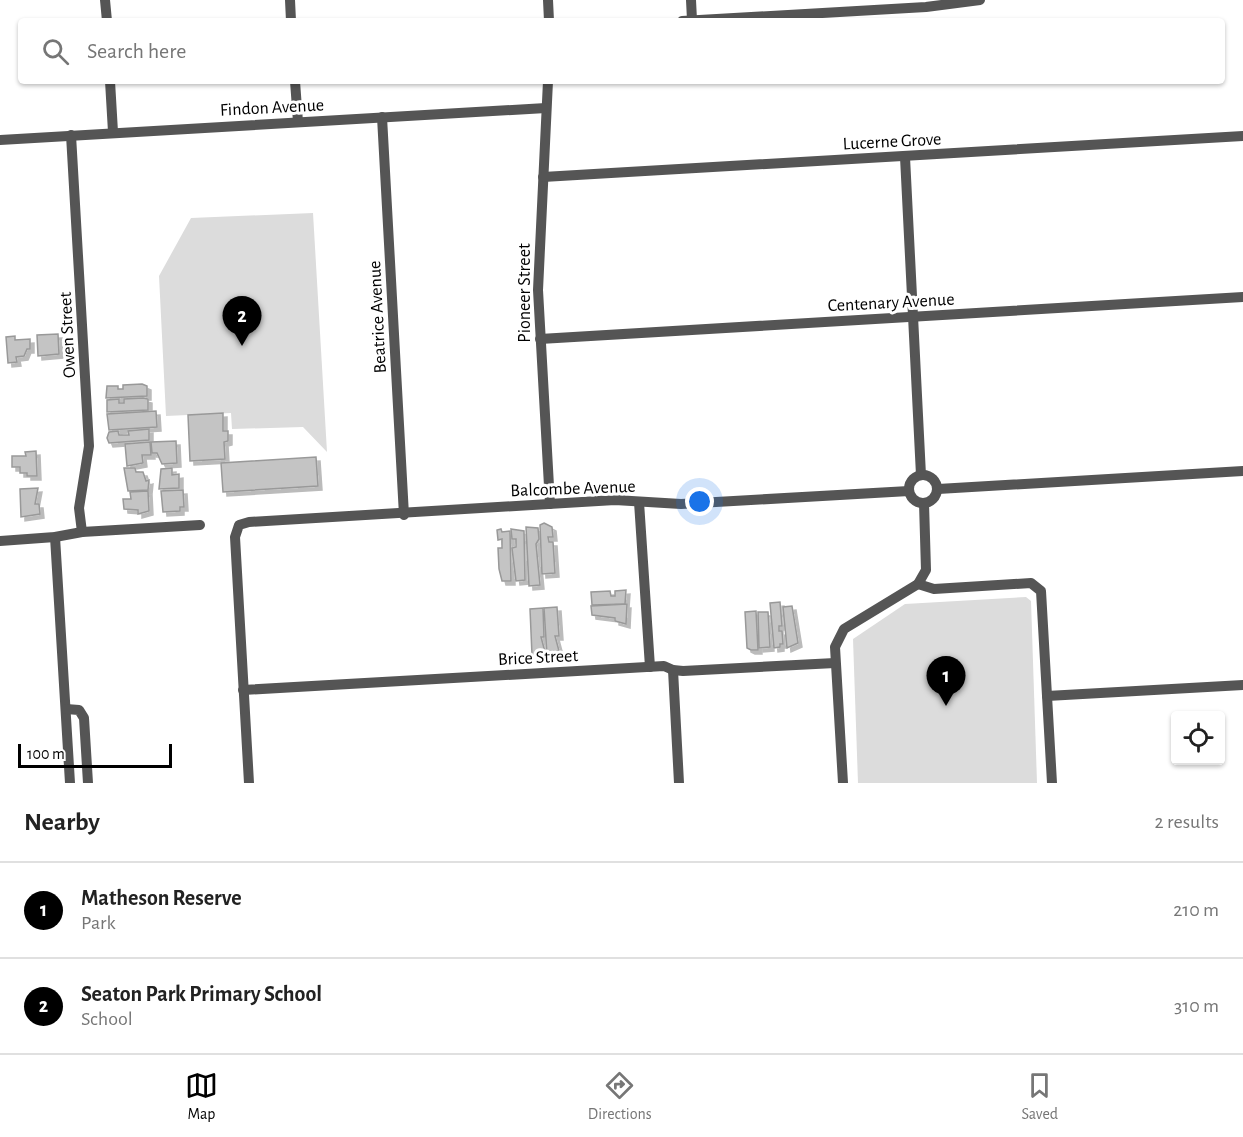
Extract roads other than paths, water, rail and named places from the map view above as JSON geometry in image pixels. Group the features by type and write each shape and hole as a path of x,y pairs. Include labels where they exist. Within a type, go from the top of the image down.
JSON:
{"street":[{"path":"105,0 106,18"},
{"path":"290,0 291,18"},
{"path":"548,0 549,18"},
{"path":"688,18 691,0"},
{"path":"719,18 845,6 926,8 980,0"},
{"path":"110,84 113,132"},
{"path":"295,84 298,122"},
{"name":"Pioneer Street","path":"548,84 538,290 550,504"},
{"name":"Findon Avenue","path":"0,140 546,108"},
{"name":"Beatrice Avenue","path":"382,117 404,514"},
{"name":"Owen Street","path":"71,135 89,435 79,508 82,532"},
{"name":"Lucerne Grove","path":"543,177 1243,136"},
{"path":"905,157 921,475"},
{"name":"Centenary Avenue","path":"540,339 1243,297"},
{"path":"938,489 1243,471"},
{"path":"921,475 931,477 938,489 932,500 924,503 916,501 909,491 911,483 921,475"},
{"name":"Balcombe Avenue","path":"243,690 235,537 239,525 249,522 550,504 639,502 681,504 909,491"},
{"path":"639,502 650,667"},
{"path":"843,783 834,647 844,629 918,584 926,570 924,503"},
{"path":"0,541 55,537 82,532 200,525"},
{"path":"55,537 70,783"},
{"path":"918,584 934,589 1030,583 1037,585 1041,591 1052,783"},
{"name":"Brice Street","path":"243,690 664,666 673,670 835,663"},
{"path":"673,670 679,783"},
{"path":"1047,696 1243,685"},
{"path":"243,690 249,783"},
{"path":"66,709 79,710 84,718 88,783"}],"place":[{"name":"Seaton Park Primary School","path":"242,346"},
{"name":"Matheson Reserve","path":"946,706"}]}
